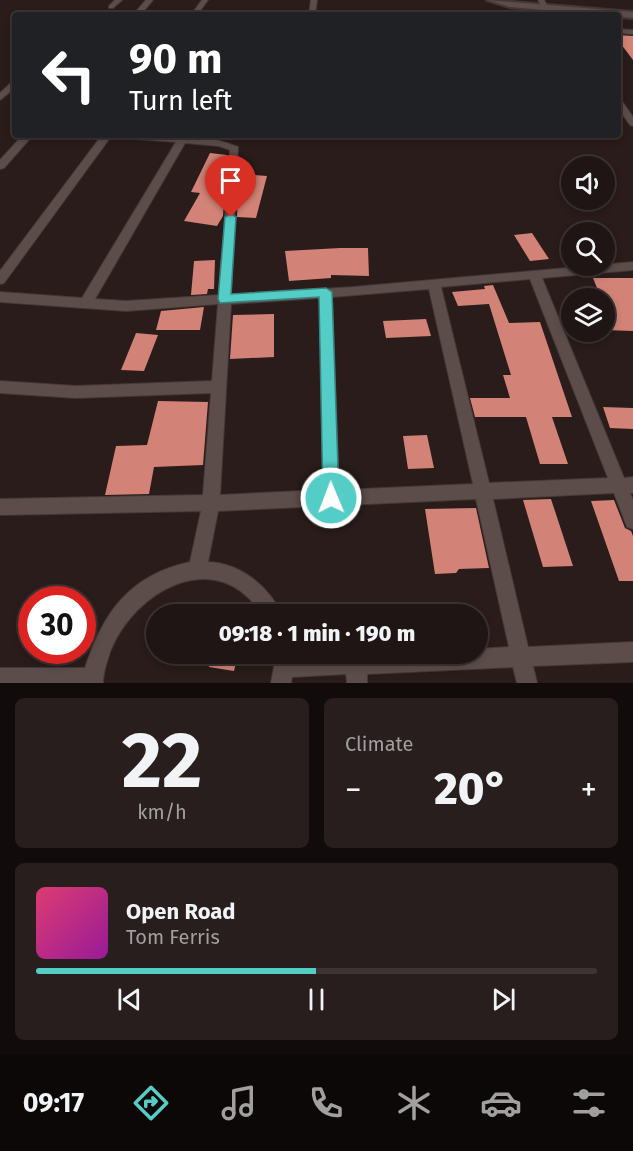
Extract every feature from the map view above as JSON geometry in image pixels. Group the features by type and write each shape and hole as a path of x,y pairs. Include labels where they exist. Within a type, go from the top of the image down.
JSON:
{"street":[{"path":"111,7 119,0"},
{"path":"139,12 150,0"},
{"path":"491,0 510,5 595,12"},
{"path":"0,97 12,87"},
{"path":"621,106 633,123"},
{"path":"1,165 25,138"},
{"path":"0,280 105,138"},
{"path":"158,138 221,143 235,148 211,503 197,569"},
{"path":"86,303 182,140"},
{"path":"0,297 126,306 632,268"},
{"path":"534,274 626,486 633,521"},
{"path":"434,283 527,683"},
{"path":"326,292 331,498"},
{"path":"0,387 76,392 219,387"},
{"path":"0,507 211,503 626,486"},
{"path":"0,678 93,681 103,642 121,611 146,588 173,575 197,569 227,574 250,586 266,604"},
{"path":"282,668 357,674 521,657 633,652"}],"building":[{"path":"621,35 633,36 633,60 621,44"},
{"path":"210,153 227,155 220,173 226,173 223,216 217,226 184,221 200,193 191,192"},
{"path":"239,174 267,176 256,218 237,217"},
{"path":"532,233 549,259 530,261 514,235"},
{"path":"368,248 369,276 331,275 331,278 289,281 285,251"},
{"path":"215,260 214,289 208,289 207,294 191,295 194,261"},
{"path":"593,278 633,278 633,331 615,330 615,288 597,288"},
{"path":"493,285 509,323 540,322 572,417 552,417 568,464 540,464 526,417 475,417 470,398 510,398 503,375 511,375 489,304 458,306 452,292 485,289 484,286"},
{"path":"204,307 200,330 156,330 161,311"},
{"path":"274,314 274,357 230,359 233,315"},
{"path":"426,319 431,336 386,338 383,321"},
{"path":"136,333 158,335 144,371 121,370"},
{"path":"158,401 208,402 203,465 154,467 149,494 105,495 116,446 147,445"},
{"path":"603,407 633,408 633,429 610,428"},
{"path":"427,435 434,468 408,469 403,436"},
{"path":"551,499 573,566 543,567 523,500"},
{"path":"614,500 625,528 631,531 633,536 633,581 619,581 591,501"},
{"path":"476,508 489,568 459,569 456,573 435,574 425,509"},
{"path":"210,664 236,664 234,671 209,667"}],"route":[{"path":"231,217 224,299 326,292 331,498"}]}
